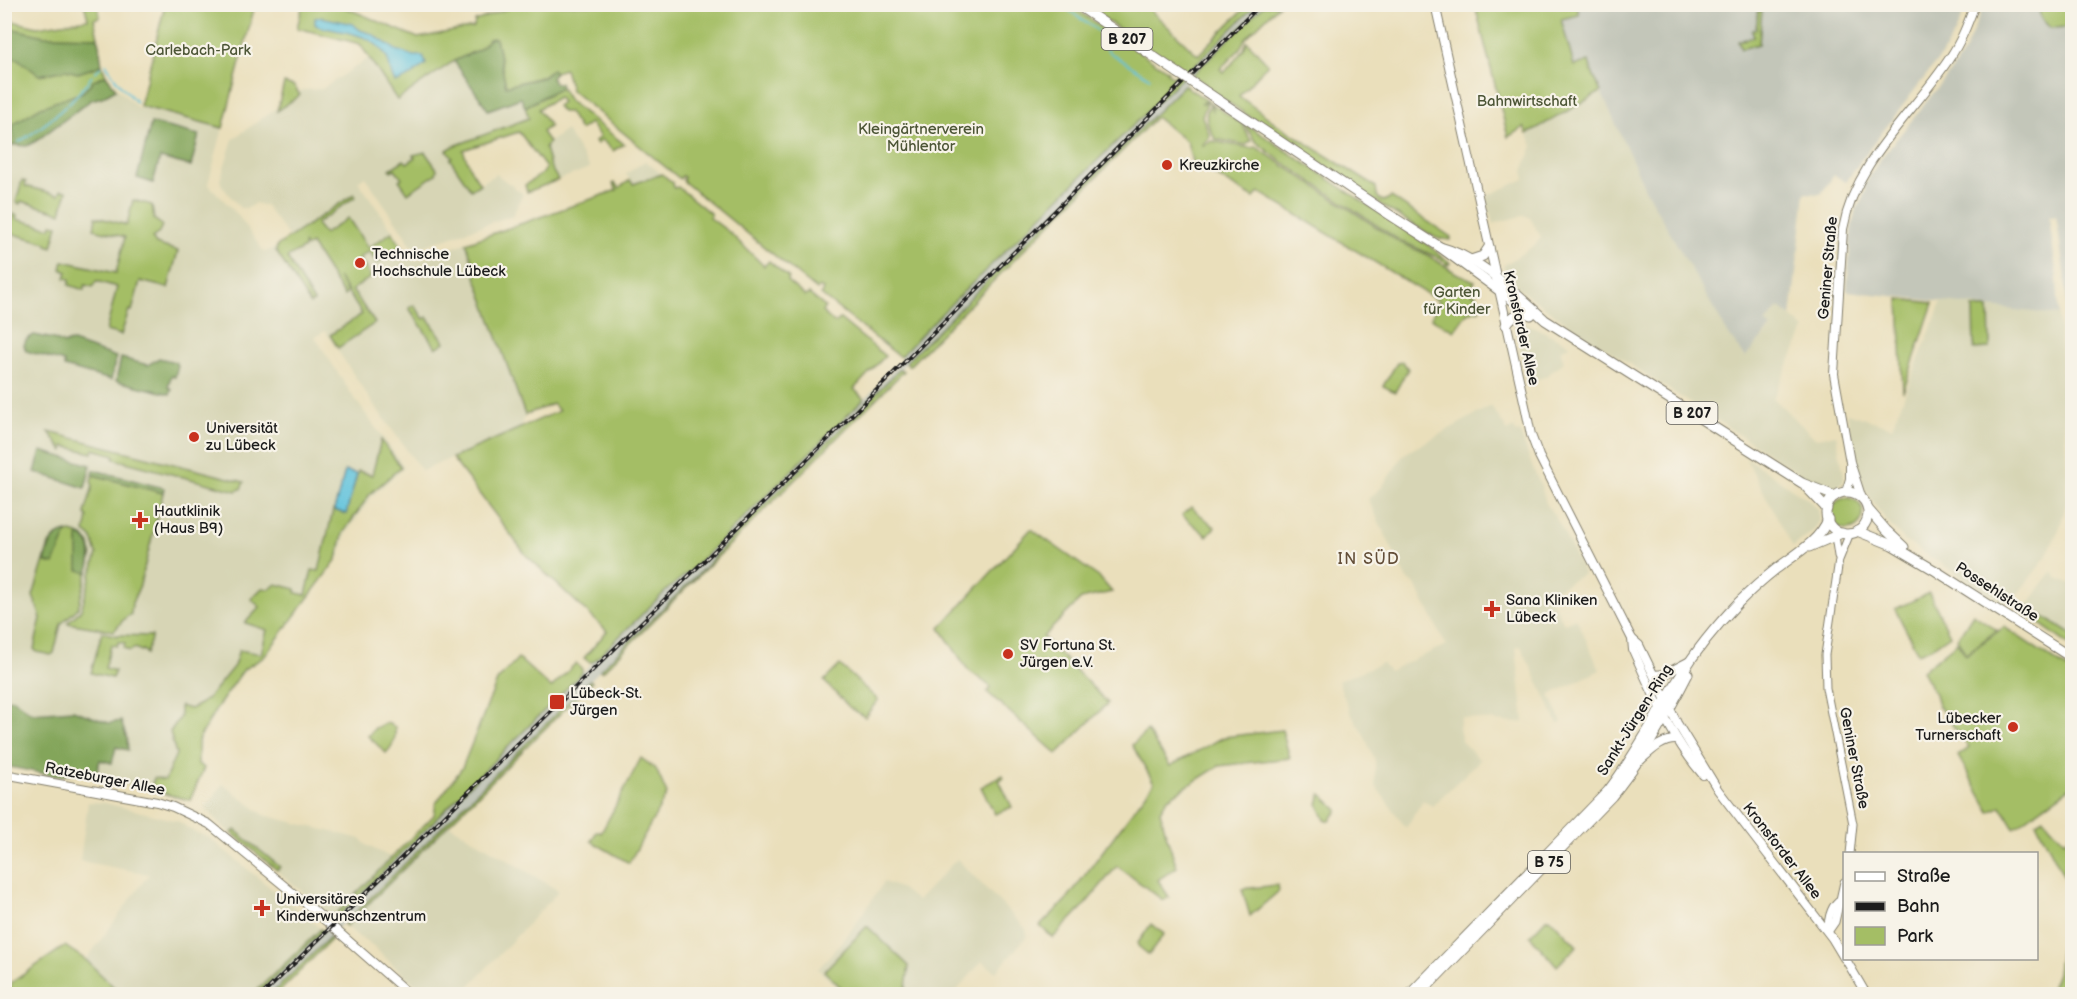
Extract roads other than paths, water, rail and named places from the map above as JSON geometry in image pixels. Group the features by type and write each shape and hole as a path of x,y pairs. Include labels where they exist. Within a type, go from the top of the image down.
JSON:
{"main road":[{"name":"B 207","path":"1076,4 1440,247 1532,315 1545,320"},
{"name":"Kronsforder Allee","path":"1435,4 1498,291 1536,447 1632,639 1633,650 1666,710 1718,790 1828,932 1843,955"},
{"name":"Geniner Straße","path":"1865,503 1850,462 1834,374 1846,209 1865,170 1949,59 1975,4"},
{"name":"B 207","path":"1440,247 1452,250 1471,260 1545,320 1802,483 1835,496"},
{"path":"1471,260 1483,256 1489,247"},
{"path":"1506,326 1514,316 1532,315"},
{"name":"Geniner Straße","path":"1846,492 1850,479 1850,462"},
{"name":"B 207","path":"1802,483 1827,508"},
{"path":"1846,492 1852,493 1865,503 1866,521 1844,532 1827,519 1827,508 1835,496 1846,492"},
{"name":"Possehlstraße","path":"1865,503 1895,540 1936,571"},
{"name":"Sankt-Jürgen-Ring","path":"1410,994 1608,790 1666,710 1690,661 1750,591 1801,551 1821,531 1827,519"},
{"name":"Possehlstraße","path":"1844,532 1892,545 2073,658"},
{"name":"Sankt-Jürgen-Ring","path":"1801,551 1844,532"},
{"name":"Kronsforder Allee","path":"1632,639 1639,645 1654,675 1677,740 1718,790"},
{"name":"Sankt-Jürgen-Ring","path":"1420,994 1595,814 1638,762 1707,640"},
{"path":"1654,675 1665,674 1690,661"},
{"path":"1638,762 1660,745 1669,740 1677,740"},
{"name":"Ratzeburger Allee","path":"4,774 157,802 209,824 304,901 409,994"},
{"name":"Kronsforder Allee","path":"1846,960 1866,994"}],"street":[{"name":"Geniner Straße","path":"1844,532 1827,640 1826,688 1854,824 1850,852"},
{"name":"Geniner Straße","path":"1839,560 1844,532"},
{"path":"1828,932 1835,922 1843,888"}],"water":[{"path":"321,17 353,24 396,50 413,56 423,56 426,64 395,82 388,59 380,48 364,37 318,26 315,24 315,18"},
{"path":"345,471 357,474 346,514 334,510"},
{"path":"2072,934 2072,994 2061,994 2070,971"}],"waterway":[{"path":"1060,4 1105,36 1108,40 1107,50 1150,78"},
{"path":"106,64 116,80 137,103"},
{"path":"95,72 101,67"},
{"path":"19,142 59,112 92,76"}],"railway":[{"path":"263,994 820,447 1261,4"}],"place":[{"name":"Kreuzkirche","path":"1167,165"},
{"name":"Technische Hochschule Lübeck","path":"360,263"},
{"name":"Universität zu Lübeck","path":"194,437"},
{"name":"Hautklinik (Haus B9)","path":"140,520"},
{"name":"Sana Kliniken Lübeck","path":"1492,609"},
{"name":"SV Fortuna St. Jürgen e.V.","path":"1008,654"},
{"name":"Lübeck-St. Jürgen","path":"557,702"},
{"name":"Lübecker Turnerschaft","path":"2013,727"},
{"name":"Universitäres Kinderwunschzentrum","path":"262,908"}],"district":[{"name":"IN SÜD","path":"1369,559"}],"park label":[{"name":"Carlebach-Park","path":"198,50"},
{"name":"Bahnwirtschaft","path":"1527,101"},
{"name":"Kleingärtnerverein Mühlentor","path":"921,138"},
{"name":"Garten für Kinder","path":"1457,300"}]}
